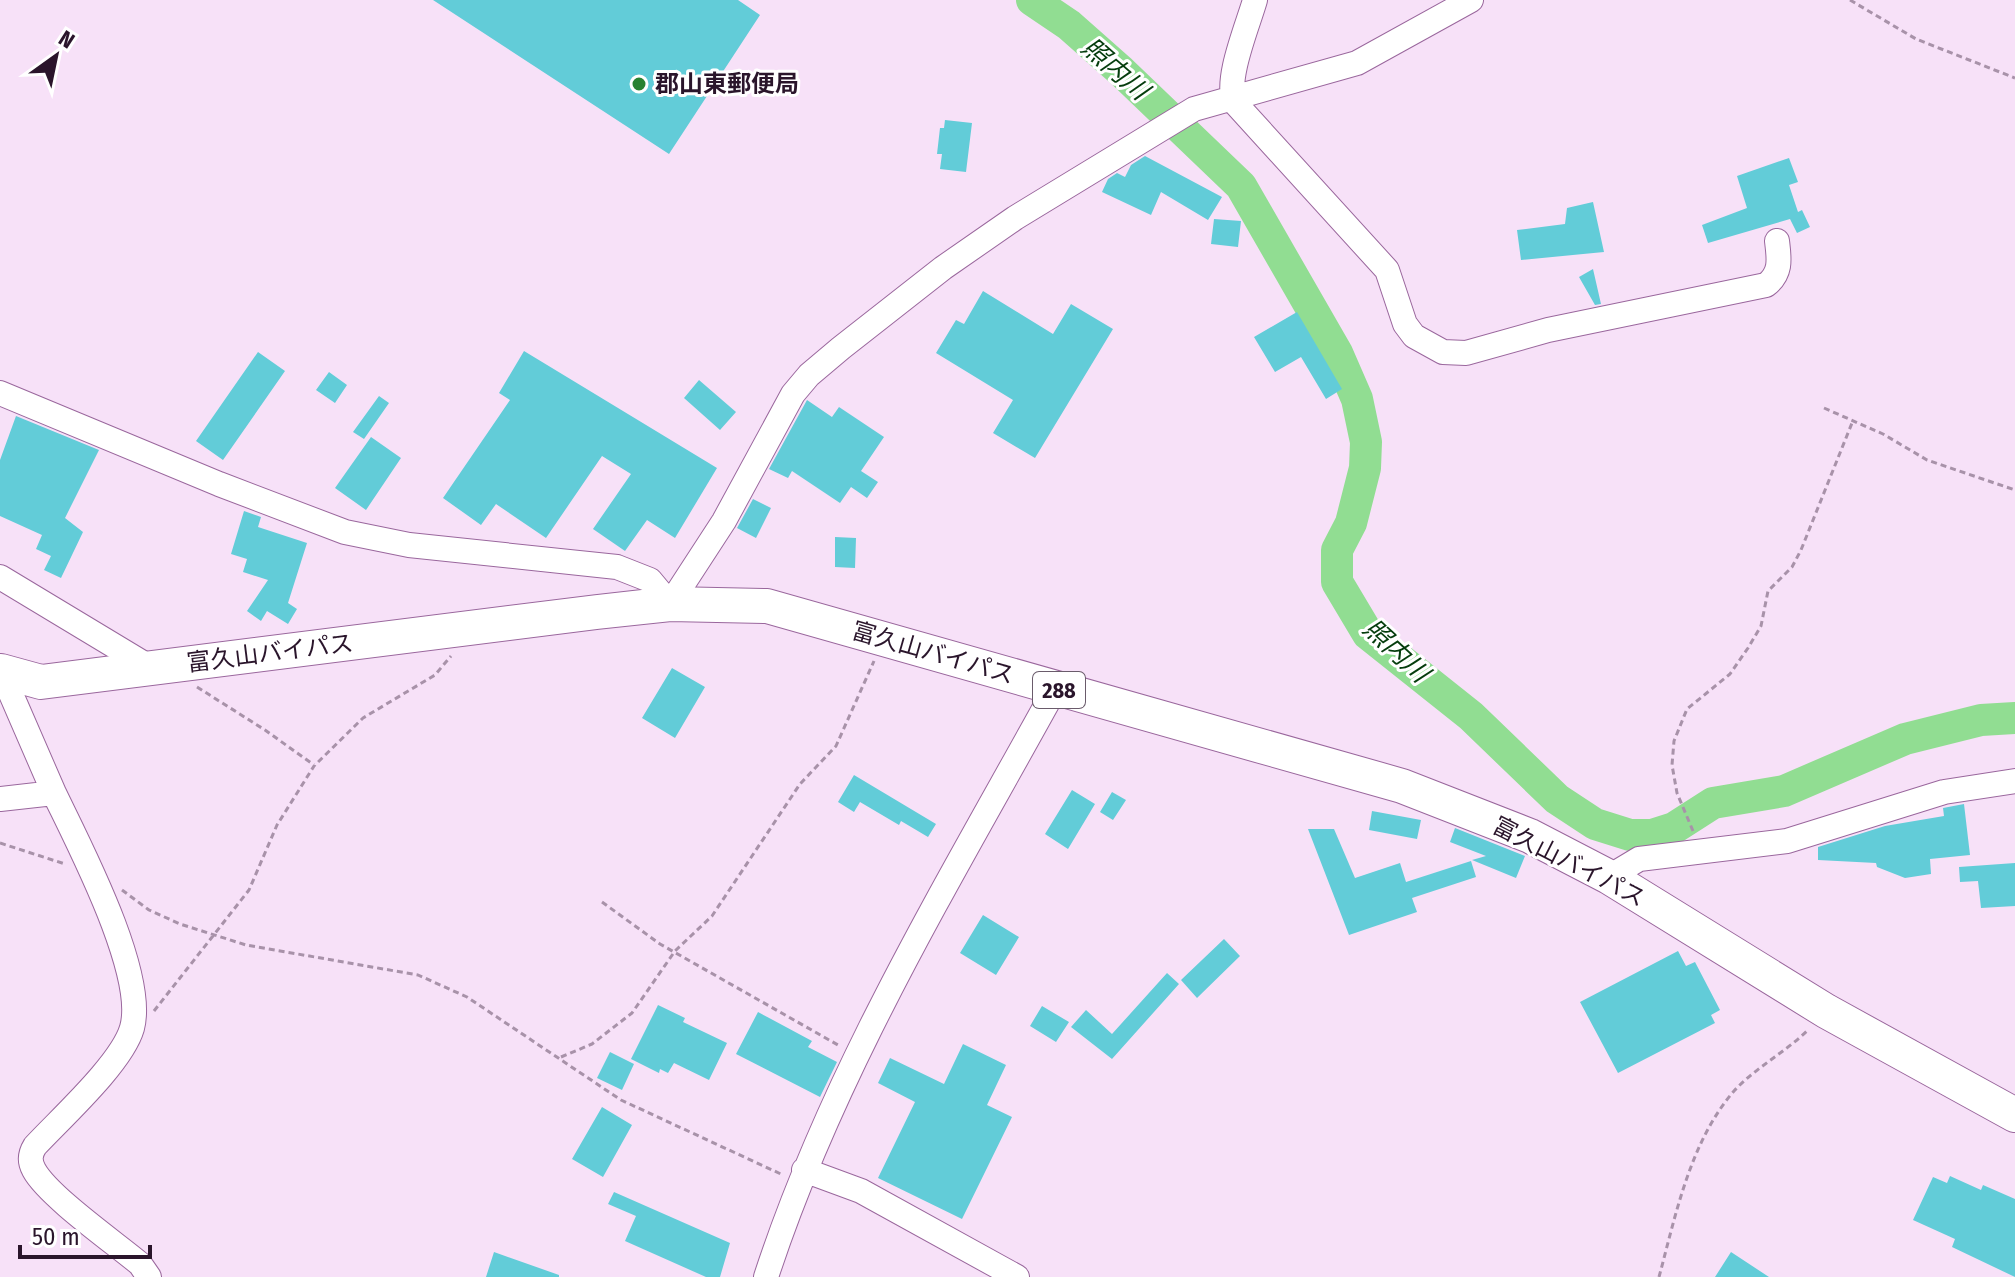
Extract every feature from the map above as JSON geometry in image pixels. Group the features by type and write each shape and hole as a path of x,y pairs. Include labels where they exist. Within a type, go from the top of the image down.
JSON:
{"highway":[{"name":"富久山バイパス","path":"1,671 41,682 670,604 767,606 1402,786 1530,836 1609,877 1826,1011 2015,1115"}],"street":[{"path":"1255,0 1233,78 1232,97 1265,139 1387,270 1405,324 1414,336 1443,352 1472,352 1548,330 1766,285 1774,279 1780,264 1777,241"},
{"path":"0,393 219,484 345,532 409,545 617,567 650,580 670,604 739,495 778,416 809,375 943,268 1015,218 1173,120 1232,97 1357,63 1471,0"},
{"path":"0,577 157,667"},
{"path":"1,671 93,873 132,984 134,1005 130,1031 120,1052 35,1146 30,1159 39,1177 140,1264 149,1277"},
{"path":"766,1277 802,1176 857,1055 1055,689"},
{"path":"1609,877 1639,859 1787,841 1944,792 2015,781"},
{"path":"0,799 54,793"},
{"path":"802,1176 861,1191 1017,1277"}],"path":[{"path":"1850,0 1916,39 2015,78"},
{"path":"1824,408 1852,423 1883,434 1927,460 2015,490"},
{"path":"1696,840 1677,793 1672,765 1674,741 1687,709 1730,674 1761,626 1768,591 1792,567 1801,550 1852,423"},
{"path":"130,1031 152,1014 249,890 277,825 314,766 363,718 435,675 457,649 465,628"},
{"path":"561,1057 592,1044 632,1013 675,951 712,916 800,784 836,746 868,678 880,637"},
{"path":"157,667 265,730 314,766"},
{"path":"0,843 93,873 149,910 212,935 246,945 418,975 467,997 639,1110 802,1176"},
{"path":"602,902 675,951 796,1023 857,1055"},
{"path":"1659,1277 1690,1170 1711,1124 1752,1073 1807,1032 1826,1011"}],"building":[{"name":"郡山東郵便局","path":"433,0 738,0 760,15 669,154"},
{"path":"945,120 972,123 966,172 940,169 942,154 937,154 940,128 944,128"},
{"path":"1145,156 1222,197 1208,220 1161,192 1151,215 1102,192 1108,179 1117,173 1125,177 1131,165"},
{"path":"1789,158 1798,182 1789,185 1798,212 1802,210 1810,227 1797,233 1790,219 1708,243 1702,225 1747,208 1737,176"},
{"path":"1593,202 1604,252 1521,260 1517,230 1565,224 1567,208"},
{"path":"1214,219 1241,221 1238,247 1211,244"},
{"path":"1593,269 1601,304 1595,305 1579,277"},
{"path":"983,291 1053,334 1071,304 1113,329 1035,458 993,433 1013,400 936,353 956,320 964,324"},
{"path":"1297,312 1342,389 1326,399 1301,357 1275,372 1254,337"},
{"path":"524,351 717,468 675,538 647,520 625,551 593,529 631,474 602,456 546,538 496,504 481,525 443,498 510,400 499,393"},
{"path":"258,352 285,371 223,460 196,441"},
{"path":"329,372 347,385 335,403 316,390"},
{"path":"699,380 736,412 720,430 684,398"},
{"path":"379,396 389,403 364,439 353,432"},
{"path":"807,400 832,417 839,407 884,437 861,471 878,482 867,498 851,487 840,503 792,471 788,478 769,469"},
{"path":"16,416 99,450 65,518 83,532 61,578 44,570 51,556 36,549 42,535 0,516 0,460"},
{"path":"371,437 401,458 366,510 335,488"},
{"path":"753,499 771,508 756,538 737,528"},
{"path":"244,511 261,517 258,527 307,543 288,603 297,609 288,624 267,611 261,621 247,611 268,580 243,572 247,559 231,554"},
{"path":"835,537 856,538 855,568 835,567"},
{"path":"672,668 705,687 675,738 642,718"},
{"path":"854,775 936,824 928,837 901,821 899,825 860,802 854,812 838,802"},
{"path":"1072,790 1095,804 1068,849 1045,834"},
{"path":"1112,792 1126,800 1113,820 1100,812"},
{"path":"1964,804 1970,855 1930,859 1931,874 1905,878 1877,867 1876,863 1818,860 1818,847 1885,826 1944,816 1943,808"},
{"path":"1372,811 1421,820 1417,839 1369,830"},
{"path":"1455,828 1525,856 1516,878 1472,860 1486,856 1450,842"},
{"path":"1308,829 1334,829 1355,878 1400,863 1406,882 1471,861 1476,877 1412,898 1417,912 1349,935"},
{"path":"2015,863 2015,906 1981,908 1978,881 1960,882 1959,867"},
{"path":"983,915 1019,937 996,975 960,953"},
{"path":"1224,939 1240,956 1197,998 1181,980"},
{"path":"1678,951 1686,966 1695,962 1720,1010 1711,1015 1715,1023 1618,1073 1580,1002"},
{"path":"1167,973 1179,984 1112,1059 1071,1027 1086,1010 1112,1034"},
{"path":"658,1005 685,1018 683,1022 727,1043 709,1080 674,1063 668,1073 660,1069 659,1073 631,1059"},
{"path":"1042,1006 1069,1022 1056,1042 1030,1026"},
{"path":"758,1012 812,1041 808,1047 837,1062 820,1097 736,1054"},
{"path":"963,1044 1006,1065 987,1105 1012,1117 962,1219 878,1178 915,1102 878,1083 890,1058 944,1084"},
{"path":"610,1052 634,1064 622,1090 597,1078"},
{"path":"602,1107 632,1125 603,1177 572,1159"},
{"path":"1950,1176 1981,1190 1983,1185 2015,1199 2015,1277 1952,1247 1955,1239 1913,1220 1933,1177 1947,1183"},
{"path":"614,1192 730,1243 720,1277 706,1277 625,1241 636,1216 608,1204"},
{"path":"494,1252 559,1275 559,1277 486,1277"},
{"path":"1731,1252 1769,1277 1715,1277"}],"waterway":[{"name":"照内川","path":"1032,0 1069,25 1121,71 1241,186 1337,353 1357,399 1366,442 1365,468 1351,523 1337,550 1337,582 1368,634 1471,716 1557,799 1595,824 1630,835 1652,835 1674,828 1713,803 1784,791 1905,739 1981,720 2015,718"}],"place":[{"name":"郡山東郵便局","path":"639,84"}]}
